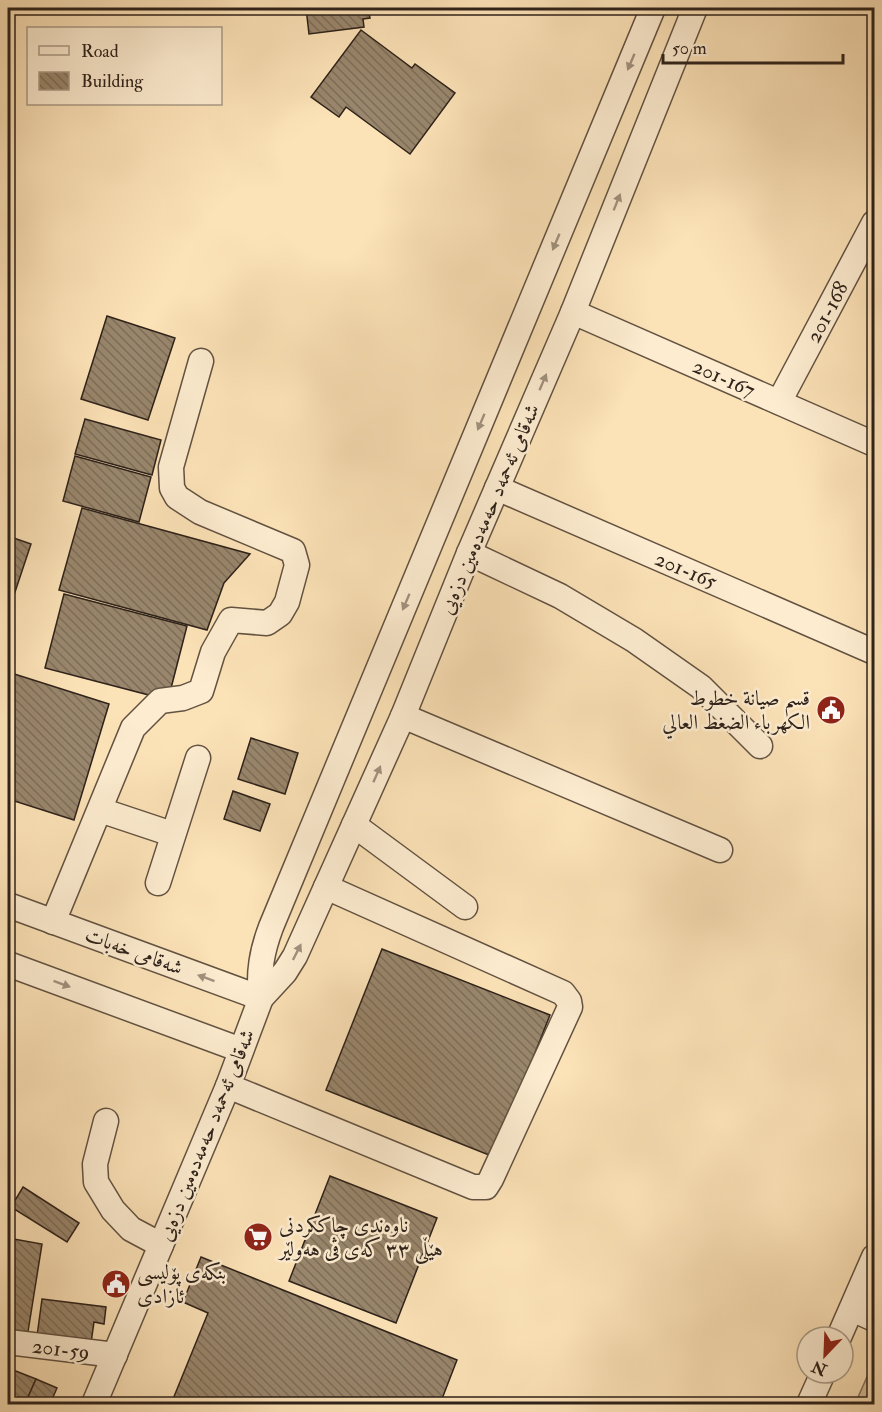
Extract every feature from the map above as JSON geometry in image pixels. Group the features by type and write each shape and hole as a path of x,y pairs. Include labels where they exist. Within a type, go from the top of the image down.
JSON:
{"street":[{"name":"شەقامی ئەحمەد حەمەدەمین دزەیی","path":"261,998 260,962 271,927 653,8"},
{"name":"شەقامی ئەحمەد حەمەدەمین دزەیی","path":"94,1404 228,1086 261,998 285,972 295,956 403,716 469,553 573,312 695,8"},
{"name":"201-168","path":"779,402 869,248 874,223"},
{"name":"201-167","path":"573,312 874,444"},
{"path":"53,922 133,728 160,701 183,698 201,691 213,652 231,620 267,623 279,614 287,602 297,565 293,551 200,512 177,497 172,488 171,467 201,361"},
{"name":"201-165","path":"497,488 874,652"},
{"path":"469,553 561,596 634,640 701,687 760,746"},
{"path":"403,716 720,850"},
{"path":"158,883 198,758"},
{"path":"100,810 172,834"},
{"path":"354,825 465,907"},
{"path":"228,1086 472,1187 486,1187 491,1179 570,1007 569,1001 564,993 326,887"},
{"name":"شەقامی خەبات","path":"8,905 261,998"},
{"path":"8,964 241,1050"},
{"path":"105,1121 95,1164 96,1182 113,1210 131,1229 161,1245"},
{"path":"845,1325 874,1257"},
{"path":"852,1309 874,1319"},
{"name":"201-59","path":"8,1342 115,1355"},
{"path":"809,1404 818,1385"}],"shaded area":[{"path":"874,1361 874,1404 855,1404"}],"building":[{"path":"306,8 368,8 370,18 363,19 364,27 309,34"},
{"path":"361,30 412,68 415,64 455,93 410,154 346,107 339,117 311,97"},
{"path":"107,316 175,338 148,420 81,399"},
{"path":"85,419 161,440 152,475 75,454"},
{"path":"75,456 151,477 139,522 63,501"},
{"path":"82,508 250,554 224,583 207,630 59,590"},
{"path":"8,536 31,544 8,613"},
{"path":"64,594 187,626 168,700 45,668"},
{"path":"8,672 109,704 74,820 8,799"},
{"path":"251,738 298,753 285,794 238,779"},
{"path":"233,791 270,804 260,831 224,819"},
{"path":"382,949 550,1015 494,1157 326,1090"},
{"path":"330,1176 437,1218 396,1323 289,1281"},
{"path":"23,1187 79,1223 67,1242 11,1207"},
{"path":"8,1238 42,1244 27,1338 8,1335"},
{"path":"201,1257 457,1360 440,1404 171,1404 208,1313 183,1302"},
{"path":"42,1299 106,1307 104,1324 94,1322 91,1343 37,1336"},
{"path":"8,1368 36,1379 25,1404 8,1404"},
{"path":"36,1379 57,1388 50,1404 25,1404"}],"place":[{"name":"قسم صيانة خطوط الكهرباء الضغط العالي","path":"831,710"},
{"name":"ناوەندی چاککردنی هێڵی ٣٣ کەی ڤی هەولێر","path":"258,1237"},
{"name":"بنکەی پۆلیسی ئازادی","path":"116,1284"}]}
